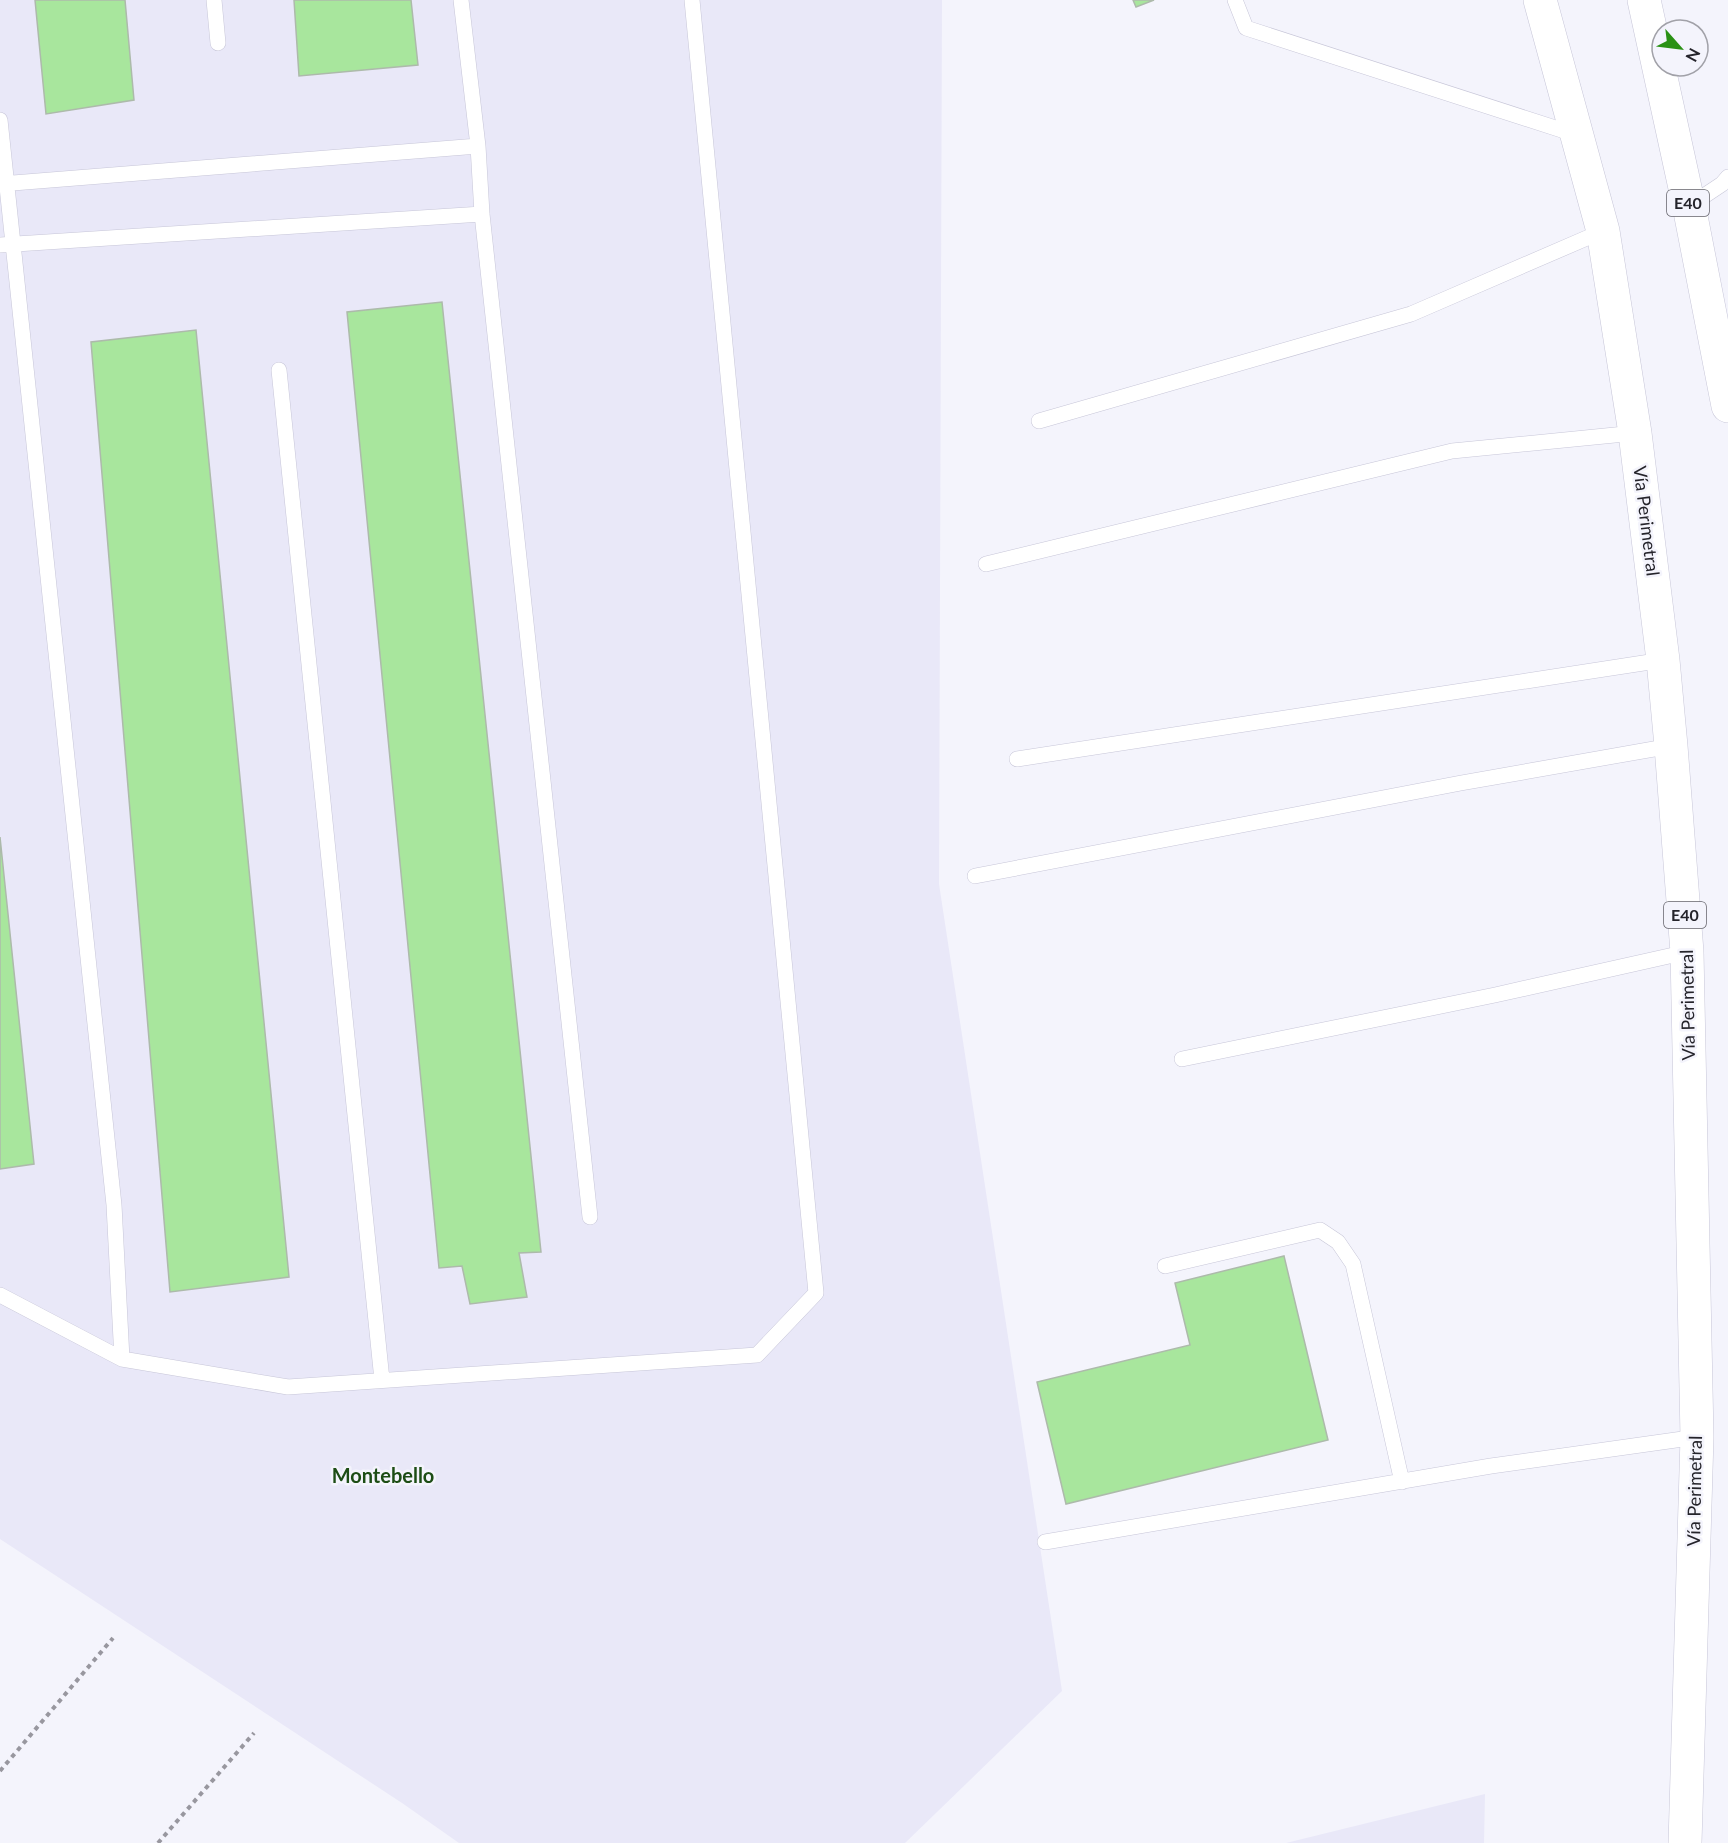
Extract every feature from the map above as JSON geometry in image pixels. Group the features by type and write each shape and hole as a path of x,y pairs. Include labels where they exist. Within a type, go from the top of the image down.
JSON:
{"highway":[{"name":"Vía Perimetral","path":"1540,0 1603,231 1635,433 1663,660 1688,952 1697,1437 1685,1843"},
{"name":"E40","path":"1644,0 1689,206 1728,406"}],"lane":[{"path":"214,0 218,43"},
{"path":"461,0 590,1217"},
{"path":"0,1295 122,1359 288,1387 757,1355 816,1293 692,0"},
{"path":"1235,0 1246,28 1577,135"},
{"path":"0,120 6,244 114,1205 122,1359"},
{"path":"3,183 478,146"},
{"path":"1689,206 1722,184 1728,177"},
{"path":"6,244 482,214"},
{"path":"1039,421 1411,314 1603,231"},
{"path":"279,370 382,1380"},
{"path":"986,564 1452,451 1635,433"},
{"path":"1017,759 1663,660"},
{"path":"975,876 1461,783 1671,746"},
{"path":"1182,1059 1495,995 1688,952"},
{"path":"1165,1266 1320,1230 1338,1242 1353,1264 1402,1482"},
{"path":"1045,1542 1491,1466 1697,1437"}],"path":[{"path":"0,1770 113,1638"},
{"path":"158,1843 254,1733"}],"shaded area":[{"path":"0,0 942,0 939,884 1062,1691 905,1843 459,1843 402,1803 0,1539"},
{"path":"1485,1794 1484,1843 1286,1843"}],"building":[{"path":"35,0 125,0 134,100 46,114"},
{"path":"294,0 411,0 418,65 299,76"},
{"path":"1133,0 1154,0 1136,7"},
{"path":"442,302 541,1252 519,1253 527,1297 470,1304 462,1266 439,1268 347,312"},
{"path":"196,330 289,1277 170,1292 91,342"},
{"path":"0,837 34,1164 0,1169"},
{"path":"1284,1256 1328,1440 1066,1504 1037,1382 1190,1345 1175,1283"}],"district":[{"name":"Montebello","path":"383,1476"}]}
